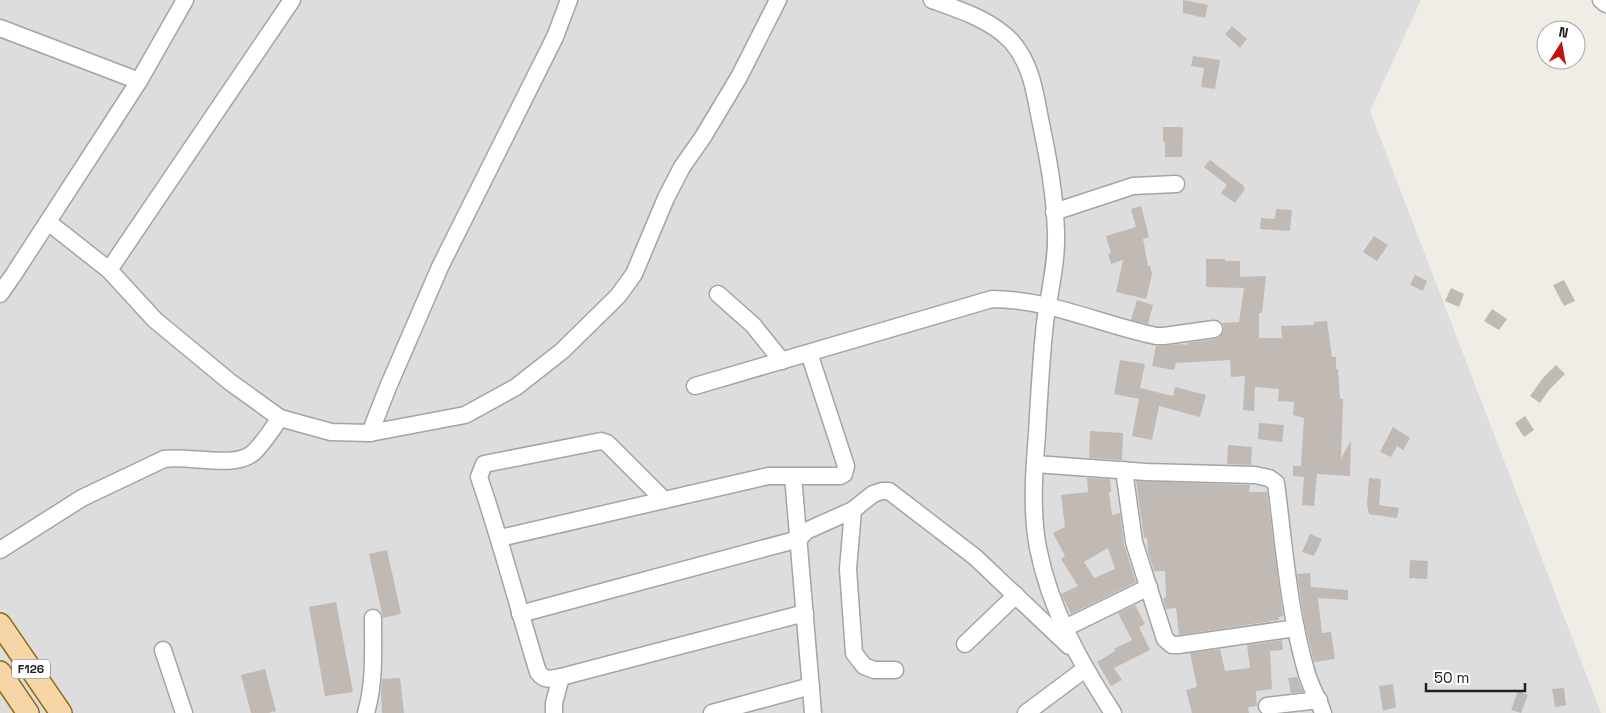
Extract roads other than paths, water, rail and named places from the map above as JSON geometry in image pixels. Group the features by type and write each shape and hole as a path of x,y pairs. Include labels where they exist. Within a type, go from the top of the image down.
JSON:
{"main road":[{"name":"F126","path":"0,624 61,713"},
{"name":"F126","path":"0,672 28,713"}],"street":[{"path":"0,294 139,81 185,0"},
{"path":"109,270 292,0"},
{"path":"370,433 440,267 555,37 569,0"},
{"path":"48,222 109,270 155,320 230,382 280,418 331,432 370,433 465,415 516,386 562,350 618,296 634,274 666,198 678,175 739,77 778,0"},
{"path":"932,0 966,6 999,30 1013,43 1032,77 1052,177 1056,234 1053,277 1044,341 1035,464 1034,501 1038,548 1052,597 1065,628 1081,662 1113,713"},
{"path":"1601,0 1606,4"},
{"path":"0,28 139,81"},
{"path":"1054,212 1133,186 1176,184"},
{"path":"718,294 753,325 782,361"},
{"path":"695,386 983,301 1002,299 1048,307 1156,336 1214,329"},
{"path":"500,538 768,476 840,476 844,474 846,466 809,353"},
{"path":"0,550 82,498 164,459 174,457 232,461 244,458 253,452 280,418"},
{"path":"664,500 607,443 600,441 484,464 479,477 500,538 520,614 538,672 541,676 546,679 561,677 805,613"},
{"path":"1035,464 1124,470 1255,475 1269,478 1276,483 1296,628 1307,676 1321,706 1267,706"},
{"path":"1124,470 1134,542 1165,639 1172,645 1296,628"},
{"path":"793,476 813,713"},
{"path":"520,614 799,539 806,531 853,510 873,494 890,491 975,557 1016,595 1081,662"},
{"path":"853,510 848,569 854,653 858,661 864,666 874,670 894,670"},
{"path":"1065,628 1148,587"},
{"path":"964,644 1016,595"},
{"path":"366,713 373,675 373,618"},
{"path":"163,650 184,713"},
{"path":"1026,713 1081,662"},
{"path":"554,713 554,703 561,677"},
{"path":"712,713 811,686"}]}
